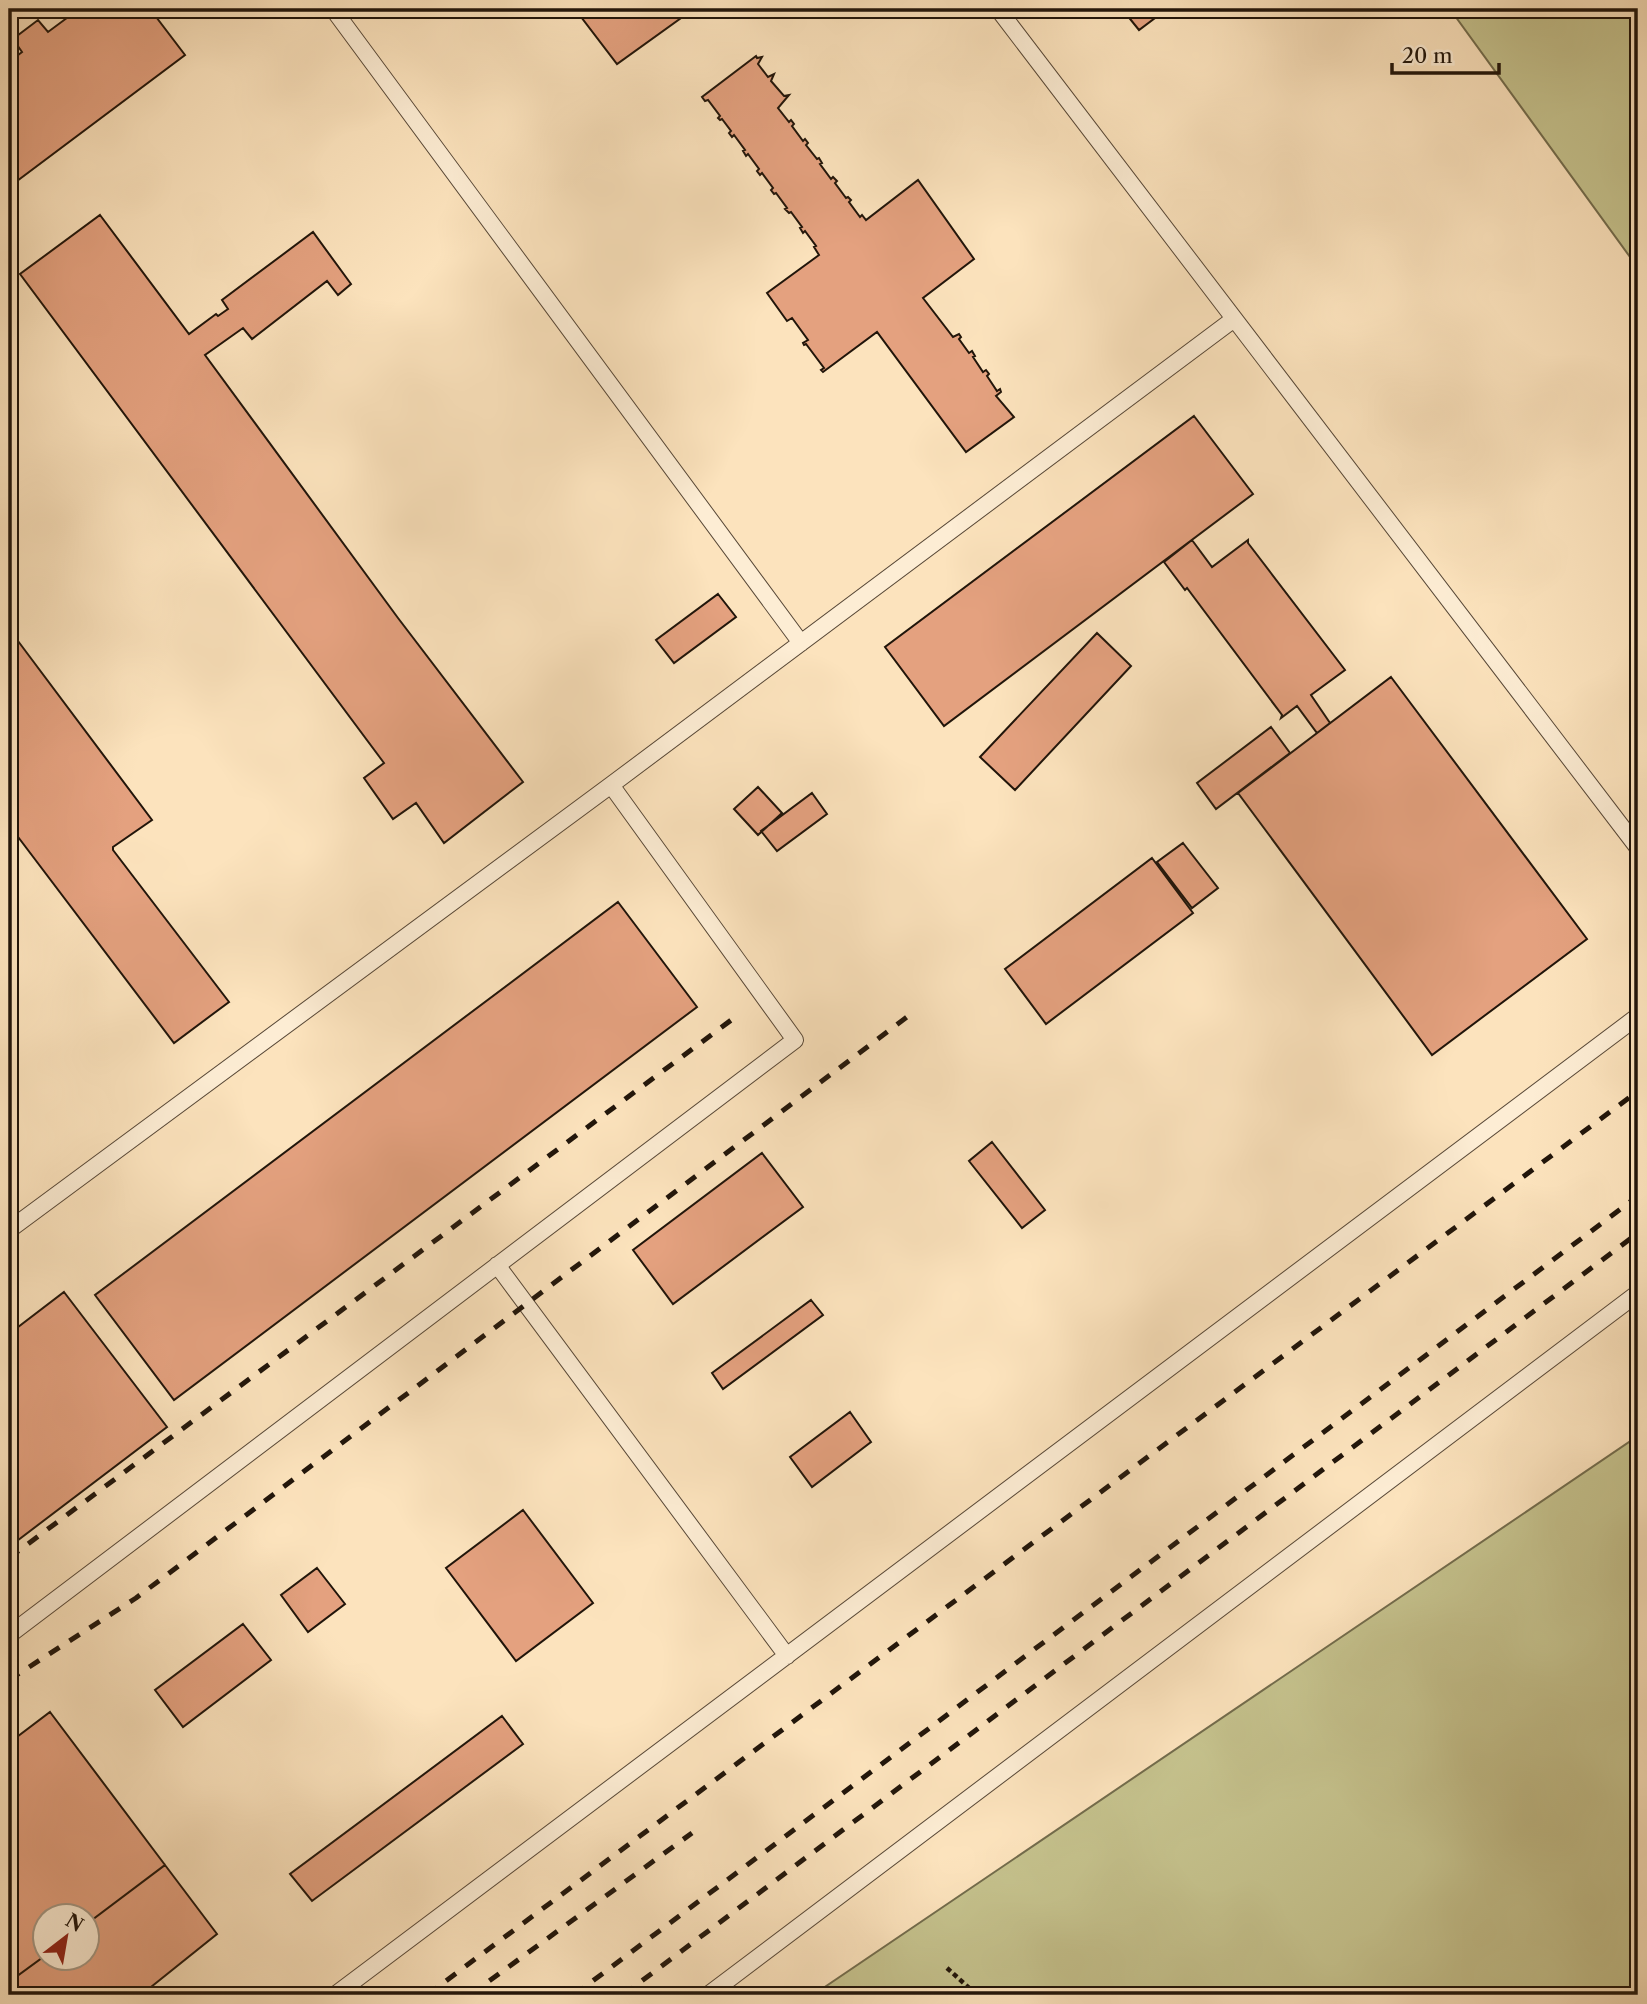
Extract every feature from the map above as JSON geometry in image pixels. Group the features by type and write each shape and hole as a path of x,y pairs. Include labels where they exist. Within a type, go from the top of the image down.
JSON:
{"lane":[{"path":"333,9 801,643"},
{"path":"998,9 1638,848"},
{"path":"9,1230 611,785 1234,319"},
{"path":"9,1635 795,1040 611,785"},
{"path":"335,1995 1638,1016"},
{"path":"497,1265 787,1656"},
{"path":"708,1995 1638,1293"}],"path":[{"path":"947,1968 978,1995"}],"shaded area":[{"path":"1450,9 1638,9 1638,268"},
{"path":"1638,1436 1638,1995 813,1995"}],"building":[{"path":"79,9 150,9 185,55 9,187 9,62 22,52 13,39 38,20 48,32"},
{"path":"575,9 685,9 688,13 617,64"},
{"path":"1122,9 1167,9 1139,30"},
{"path":"756,56 762,57 758,64 768,77 774,74 771,81 784,96 789,95 778,108 789,122 791,120 794,124 792,126 803,141 805,139 808,143 806,145 817,159 819,158 822,163 820,164 831,179 833,177 837,181 835,183 846,198 851,200 849,202 860,217 862,215 866,220 918,180 974,259 923,298 953,337 959,334 959,339 969,353 972,351 975,356 973,357 983,372 986,370 989,374 987,376 997,391 1000,389 1001,392 996,396 1014,417 966,452 877,332 823,372 821,370 824,368 803,343 808,340 792,318 787,321 767,293 819,255 814,247 816,246 805,231 803,233 800,228 802,227 791,212 785,209 787,208 771,190 773,188 762,173 760,175 757,171 759,169 748,154 746,156 743,151 745,150 734,135 732,137 729,133 731,131 722,119 718,118 720,116 708,100 705,101 702,97"},
{"path":"100,215 189,334 216,314 218,316 228,309 222,300 313,232 351,284 338,295 327,281 252,339 243,328 205,355 398,618 523,782 444,843 416,803 393,819 364,778 384,763 20,274"},
{"path":"1194,416 1253,494 944,726 885,647"},
{"path":"1192,540 1212,567 1248,540 1345,670 1311,695 1330,723 1317,733 1297,706 1281,718 1282,715 1187,588 1185,590 1164,562"},
{"path":"718,594 736,617 674,663 656,640"},
{"path":"9,629 152,820 113,847 113,850 229,1002 174,1043 9,825"},
{"path":"1097,633 1131,666 1015,790 980,757"},
{"path":"1391,677 1587,939 1432,1055 1238,793"},
{"path":"1271,727 1290,753 1216,809 1197,783"},
{"path":"758,787 782,813 758,835 734,809"},
{"path":"812,793 827,814 777,851 761,831"},
{"path":"1183,843 1218,888 1192,908 1157,862"},
{"path":"1152,858 1193,913 1046,1024 1005,969"},
{"path":"618,902 697,1007 174,1400 95,1295"},
{"path":"992,1142 1045,1210 1022,1228 969,1161"},
{"path":"762,1153 803,1207 673,1304 633,1250"},
{"path":"64,1292 167,1427 9,1547 9,1334"},
{"path":"811,1300 823,1315 723,1389 712,1373"},
{"path":"850,1412 871,1442 812,1487 790,1457"},
{"path":"523,1510 593,1603 516,1661 446,1568"},
{"path":"317,1568 345,1604 308,1632 281,1595"},
{"path":"243,1624 271,1660 183,1727 155,1690"},
{"path":"50,1712 165,1865 102,1912 102,1902 32,1902 32,1965 9,1982 9,1743"},
{"path":"502,1716 523,1744 312,1901 290,1874"},
{"path":"165,1865 217,1934 141,1995 9,1995 9,1982 32,1965 32,1972 102,1972 102,1912"}],"railway":[{"path":"9,1558 738,1015"},
{"path":"9,1680 136,1598 907,1017"},
{"path":"427,1995 1638,1091"},
{"path":"574,1995 1638,1196"},
{"path":"623,1995 1638,1233"},
{"path":"470,1995 692,1833"}]}
